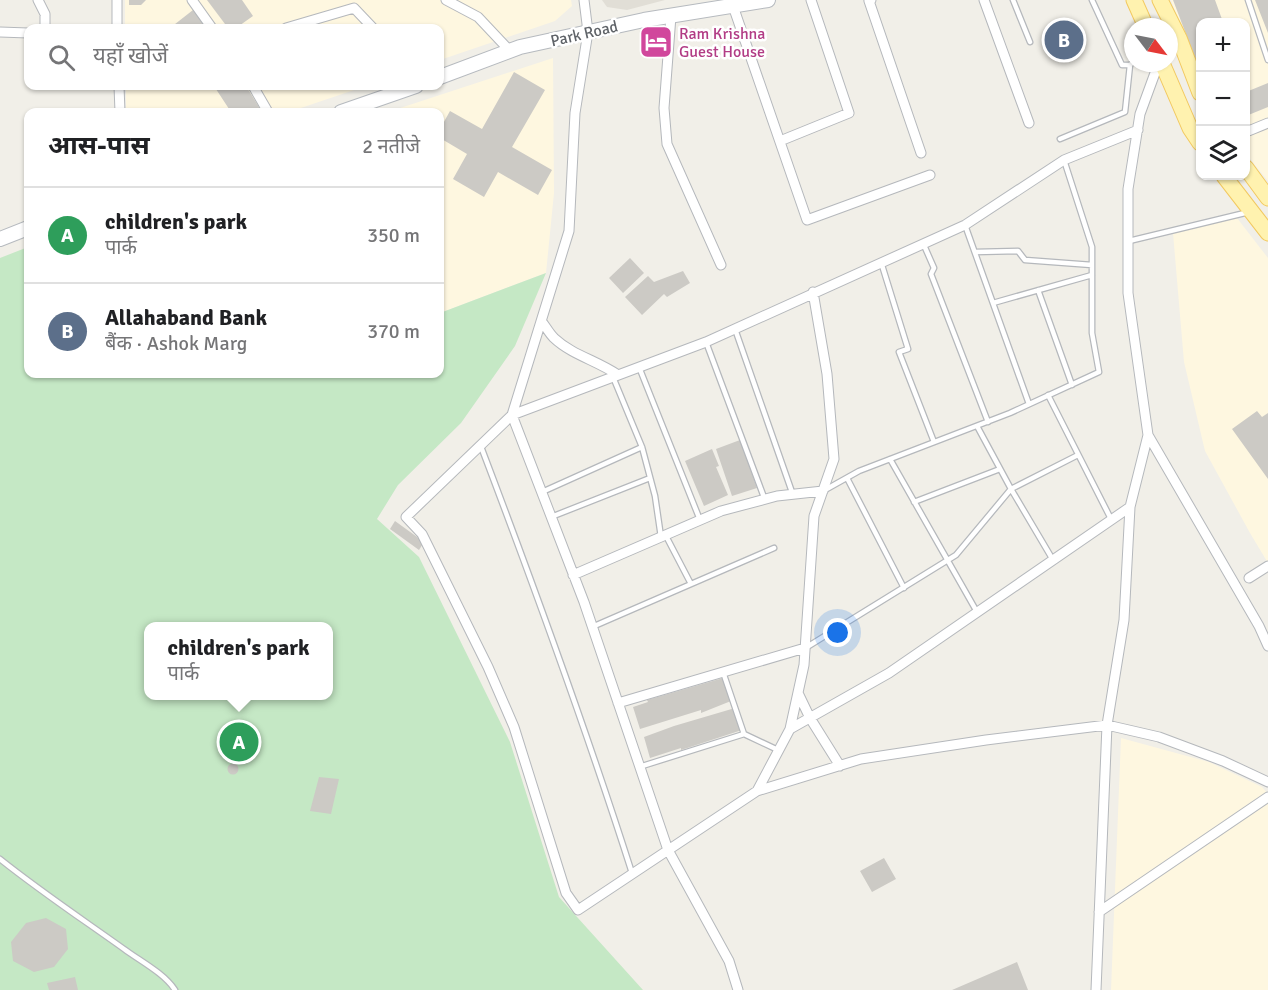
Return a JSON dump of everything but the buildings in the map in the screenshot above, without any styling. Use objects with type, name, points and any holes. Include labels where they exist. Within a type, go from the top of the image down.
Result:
[{"type":"main road","points":[[1134,0],[1142,18]]},
{"type":"main road","points":[[1160,0],[1179,38],[1196,83]]},
{"type":"main road","points":[[1166,72],[1196,137]]},
{"type":"main road","points":[[1250,175],[1268,198]]},
{"type":"main road","points":[[1227,180],[1268,233]]},
{"type":"street","points":[[38,0],[45,14],[45,24]]},
{"type":"street","points":[[117,0],[117,24]]},
{"type":"street","points":[[192,0],[209,24]]},
{"type":"street","points":[[446,0],[478,17],[510,51]]},
{"type":"street","points":[[584,0],[588,32],[575,113],[569,231],[512,415],[592,627],[668,850],[729,961],[738,990]]},
{"type":"street","name":"Park Road","points":[[444,76],[510,51],[588,32],[768,0]]},
{"type":"street","points":[[780,141],[849,113],[811,0]]},
{"type":"street","points":[[871,0],[869,1],[921,153]]},
{"type":"street","points":[[984,0],[1029,123]]},
{"type":"street","points":[[733,6],[807,219],[930,175]]},
{"type":"street","points":[[300,24],[354,8],[369,24]]},
{"type":"street","points":[[671,16],[664,108],[667,144],[721,265]]},
{"type":"street","points":[[0,33],[24,33]]},
{"type":"street","points":[[1156,72],[1140,114],[1128,189],[1128,293],[1148,435],[1268,646]]},
{"type":"street","points":[[119,90],[120,108]]},
{"type":"street","points":[[255,90],[266,108]]},
{"type":"street","points":[[353,108],[404,90]]},
{"type":"street","points":[[1250,130],[1268,123]]},
{"type":"street","points":[[1138,130],[1064,160],[966,225],[706,342],[512,415],[406,517],[422,534],[488,667],[514,727],[566,893],[578,910],[757,791],[861,759],[974,741],[1107,725],[1159,737],[1223,761],[1268,782]]},
{"type":"street","points":[[0,238],[24,229]]},
{"type":"street","points":[[757,791],[790,729],[805,648],[814,516],[834,459],[827,374],[813,292]]},
{"type":"street","points":[[542,322],[555,339],[604,365],[616,376]]},
{"type":"street","points":[[1096,990],[1107,725],[1124,620],[1130,507],[1148,435]]},
{"type":"street","points":[[573,575],[721,511],[765,500],[823,491]]},
{"type":"street","points":[[790,729],[889,673],[1130,507]]},
{"type":"street","points":[[1249,578],[1268,566]]},
{"type":"street","points":[[618,703],[805,648]]},
{"type":"street","points":[[798,693],[810,718],[840,766]]},
{"type":"street","points":[[1099,912],[1268,797]]},
{"type":"lane","points":[[1014,0],[1030,42]]},
{"type":"lane","points":[[1092,0],[1122,65],[1124,65]]},
{"type":"lane","points":[[1248,0],[1268,60]]},
{"type":"lane","points":[[1060,138],[1125,112],[1130,72]]},
{"type":"lane","points":[[823,491],[890,459],[988,422],[1099,372],[1092,333],[1092,247],[1064,160]]},
{"type":"lane","points":[[1128,241],[1252,212]]},
{"type":"lane","points":[[966,225],[1029,404]]},
{"type":"lane","points":[[923,243],[934,268],[931,274],[988,422]]},
{"type":"lane","points":[[975,252],[1018,251],[1025,260],[1092,265]]},
{"type":"lane","points":[[881,262],[908,349],[899,352],[934,442]]},
{"type":"lane","points":[[993,303],[1092,275]]},
{"type":"lane","points":[[1038,290],[1072,384]]},
{"type":"lane","points":[[735,329],[794,495]]},
{"type":"lane","points":[[706,342],[765,500]]},
{"type":"lane","points":[[639,367],[700,520]]},
{"type":"lane","points":[[616,376],[642,447],[663,536],[691,584]]},
{"type":"lane","points":[[1048,395],[1111,519]]},
{"type":"lane","points":[[977,426],[1053,560]]},
{"type":"lane","points":[[480,444],[539,598],[596,760],[632,873]]},
{"type":"lane","points":[[542,492],[642,447]]},
{"type":"lane","points":[[805,648],[956,555],[1011,489],[1078,455]]},
{"type":"lane","points":[[890,459],[977,612]]},
{"type":"lane","points":[[914,502],[1000,468]]},
{"type":"lane","points":[[551,517],[650,478]]},
{"type":"lane","points":[[847,478],[904,588]]},
{"type":"lane","points":[[592,627],[774,548]]},
{"type":"lane","points":[[723,672],[744,734]]},
{"type":"lane","points":[[639,767],[744,734],[778,750]]},
{"type":"lane","points":[[0,859],[39,891],[72,911],[154,971],[175,990]]},
{"type":"shaded area","points":[[125,0],[571,0],[572,6],[555,21],[444,59],[444,24],[125,24]]},
{"type":"shaded area","points":[[602,0],[665,0],[627,10],[607,7]]},
{"type":"shaded area","points":[[1171,0],[1268,0],[1268,181],[1250,159],[1250,18],[1196,18],[1196,68]]},
{"type":"shaded area","points":[[553,58],[554,193],[546,273],[444,311],[444,108],[400,108]]},
{"type":"shaded area","points":[[126,90],[354,90],[301,108],[126,108]]},
{"type":"shaded area","points":[[1237,218],[1268,258],[1268,563],[1205,451],[1184,362],[1173,233]]},
{"type":"shaded area","points":[[1121,738],[1209,762],[1262,787],[1268,794],[1268,990],[1111,990]]},
{"type":"green space","points":[[24,249],[24,378],[444,378],[444,311],[546,273],[515,346],[461,423],[398,485],[377,519],[419,557],[510,742],[559,897],[643,990],[0,990],[0,258]]},
{"type":"place","name":"Allahaband Bank","points":[[1064,40]]},
{"type":"place","name":"Ram Krishna Guest House","points":[[656,42]]},
{"type":"place","name":"children's park","points":[[239,742]]}]
